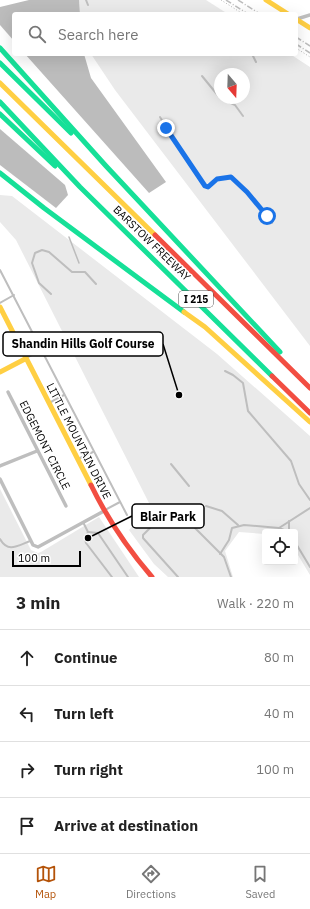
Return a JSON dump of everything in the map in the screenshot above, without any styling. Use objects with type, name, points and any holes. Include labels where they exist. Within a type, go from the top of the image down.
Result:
[{"type":"main road","points":[[266,0],[285,12]]},
{"type":"main road","points":[[298,20],[310,28]]},
{"type":"main road","points":[[0,48],[219,289],[284,356],[289,367]]},
{"type":"main road","points":[[0,63],[106,166]]},
{"type":"main road","name":"BARSTOW FREEWAY","points":[[0,83],[310,388]]},
{"type":"main road","name":"BARSTOW FREEWAY","points":[[0,102],[80,187],[310,412]]},
{"type":"main road","points":[[0,114],[50,162],[80,187]]},
{"type":"main road","points":[[0,173],[44,208],[205,327],[310,422]]},
{"type":"main road","name":"LITTLE MOUNTAIN DRIVE","points":[[0,307],[25,359],[104,511],[128,549],[152,577]]},
{"type":"main road","points":[[0,372],[25,359]]},
{"type":"street","points":[[298,18],[310,15]]},
{"type":"street","name":"EDGEMONT CIRCLE","points":[[8,392],[66,506]]},
{"type":"street","points":[[0,466],[37,451]]},
{"type":"street","points":[[0,479],[32,543],[38,547],[104,511]]},
{"type":"lane","points":[[86,0],[88,4]]},
{"type":"lane","points":[[253,56],[256,62]]},
{"type":"lane","points":[[202,76],[214,91]]},
{"type":"lane","points":[[233,104],[243,116]]},
{"type":"lane","points":[[160,117],[205,186],[208,187],[217,179],[231,177],[247,192],[272,223]]},
{"type":"lane","points":[[51,294],[39,283],[32,263],[35,253],[42,250],[49,252],[72,272],[84,272],[96,284]]},
{"type":"lane","points":[[0,270],[126,515]]},
{"type":"lane","points":[[0,303],[14,295]]},
{"type":"lane","points":[[25,359],[41,350]]},
{"type":"lane","points":[[225,371],[234,374],[243,383],[248,411],[291,461],[299,484],[310,500]]},
{"type":"lane","points":[[48,403],[64,395]]},
{"type":"lane","points":[[77,460],[94,452]]},
{"type":"lane","points":[[171,464],[189,486]]},
{"type":"lane","points":[[104,511],[120,502]]},
{"type":"lane","points":[[206,506],[222,511],[238,525]]},
{"type":"lane","points":[[220,554],[229,540],[232,528],[238,525],[279,528],[310,508]]},
{"type":"lane","points":[[178,577],[143,538],[143,535],[164,513],[175,521],[184,517],[224,557],[231,577]]},
{"type":"lane","points":[[289,521],[289,529]]},
{"type":"lane","points":[[83,522],[88,532],[86,535],[86,543],[112,577]]},
{"type":"lane","points":[[88,532],[98,534],[128,577]]},
{"type":"lane","points":[[0,539],[4,546],[10,548],[32,543]]},
{"type":"lane","points":[[298,547],[310,567]]},
{"type":"path","points":[[221,0],[240,12]]},
{"type":"path","points":[[298,49],[310,57]]},
{"type":"shaded area","points":[[29,0],[79,0],[80,12],[12,12],[12,39],[0,25],[0,7]]},
{"type":"shaded area","points":[[79,0],[206,0],[225,12],[80,12]]},
{"type":"shaded area","points":[[27,56],[85,56],[91,78],[166,182],[149,193]]},
{"type":"shaded area","points":[[92,56],[293,56],[310,67],[310,346],[115,90]]},
{"type":"shaded area","points":[[0,129],[65,185],[68,195],[56,208],[0,165]]},
{"type":"shaded area","points":[[0,195],[12,196],[217,354],[310,436],[310,575],[298,555],[298,529],[262,529],[262,534],[239,532],[225,551],[233,577],[168,577],[154,564],[129,530],[150,505],[16,240],[0,222]]},
{"type":"shaded area","points":[[0,489],[31,550],[38,553],[41,552],[99,517],[139,577],[0,577]]},
{"type":"waterway","points":[[69,237],[79,263]]},
{"type":"railway","points":[[226,0],[245,12]]},
{"type":"railway","points":[[238,0],[257,12]]},
{"type":"railway","points":[[298,38],[310,46]]},
{"type":"railway","points":[[298,45],[310,53]]},
{"type":"traffic: fast","points":[[0,48],[106,166],[280,352]]},
{"type":"traffic: fast","points":[[0,63],[71,133]]},
{"type":"traffic: fast","points":[[0,102],[80,187],[272,376]]},
{"type":"traffic: fast","points":[[0,114],[55,166]]},
{"type":"traffic: fast","points":[[0,173],[44,208],[184,312]]},
{"type":"traffic: slow","points":[[266,0],[285,12]]},
{"type":"traffic: slow","points":[[298,20],[310,28]]},
{"type":"traffic: slow","points":[[0,83],[155,235]]},
{"type":"traffic: slow","points":[[0,307],[91,485]]},
{"type":"traffic: slow","points":[[184,312],[205,327],[310,422]]},
{"type":"traffic: slow","points":[[0,372],[25,359]]},
{"type":"traffic: jam","points":[[155,235],[310,388]]},
{"type":"traffic: jam","points":[[272,376],[310,413]]},
{"type":"traffic: jam","points":[[91,485],[118,533],[152,577]]},
{"type":"place","name":"Shandin Hills Golf Course","points":[[179,395]]},
{"type":"place","name":"Blair Park","points":[[88,538]]},
{"type":"route","points":[[166,128],[206,187],[208,187],[215,179],[229,176],[247,192],[267,216]]}]
